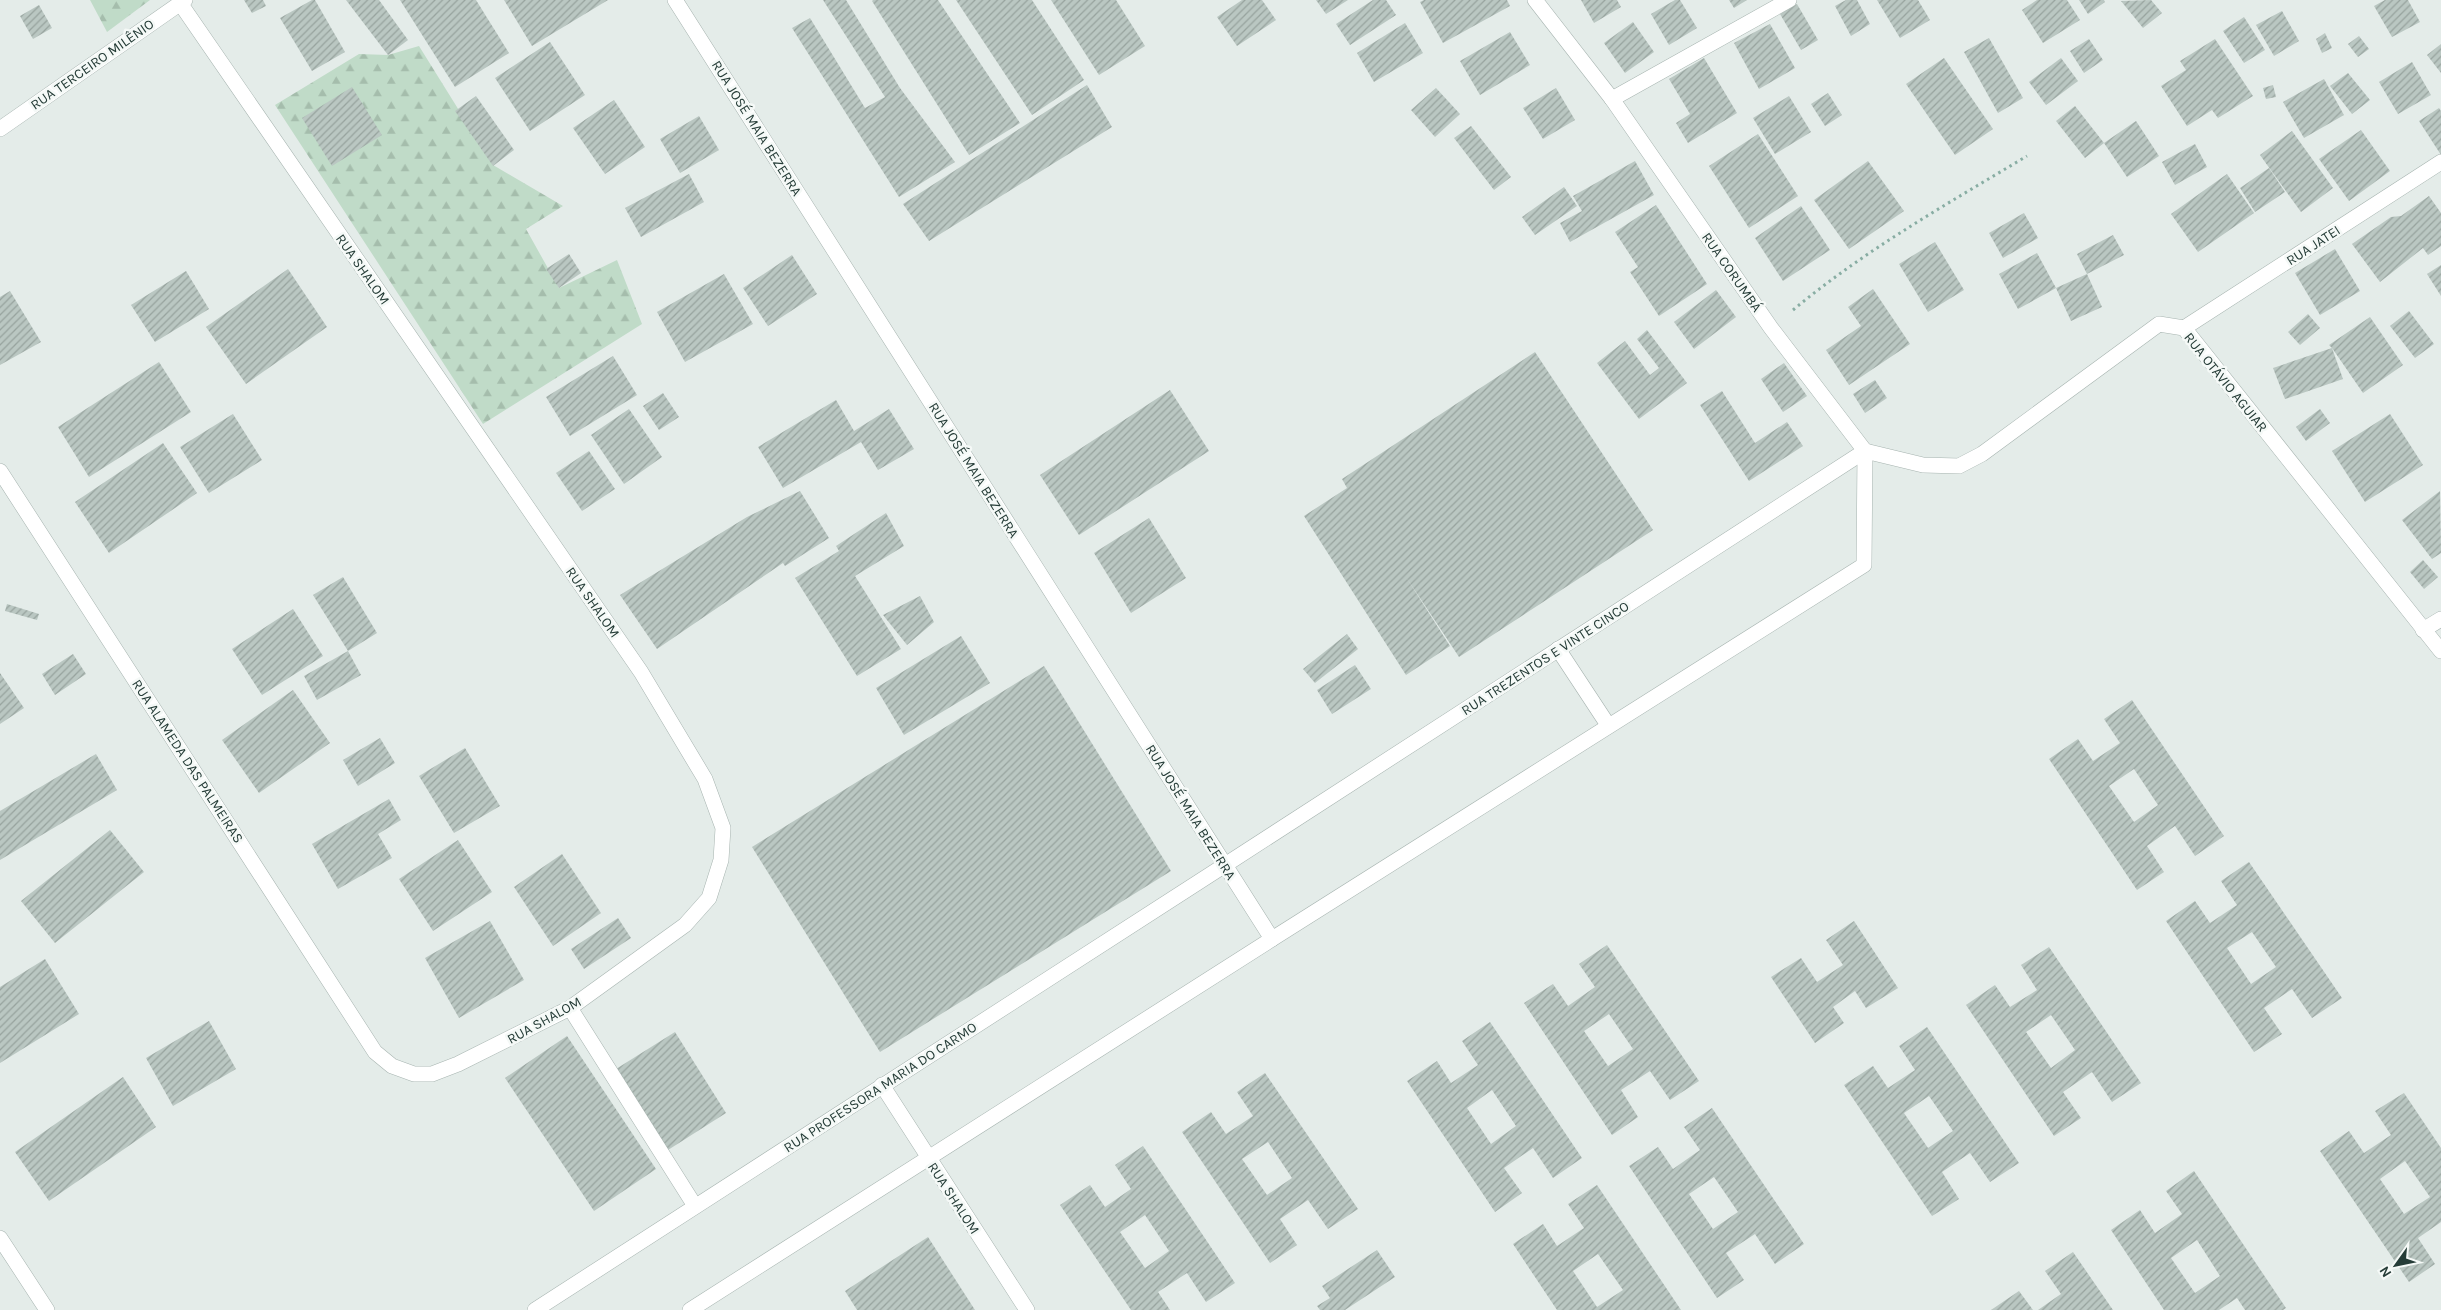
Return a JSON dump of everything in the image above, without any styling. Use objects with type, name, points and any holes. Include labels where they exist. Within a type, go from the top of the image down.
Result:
[{"type":"street","name":"RUA JOSÉ MAIA BEZERRA","points":[[675,0],[1272,939]]},
{"type":"street","name":"RUA CORUMBÁ","points":[[1534,0],[1612,99],[1771,328],[1865,451]]},
{"type":"street","points":[[1612,99],[1789,0]]},
{"type":"street","name":"RUA TERCEIRO MILÊNIO","points":[[0,129],[183,2]]},
{"type":"street","name":"RUA SHALOM","points":[[183,2],[641,672],[705,779],[722,828],[721,860],[709,898],[686,924],[570,1008],[458,1064],[432,1074],[414,1074],[392,1066],[375,1052]]},
{"type":"street","name":"RUA JATEI","points":[[2184,328],[2441,162]]},
{"type":"street","name":"RUA OTÁVIO AGUIAR","points":[[1865,451],[1923,465],[1959,466],[1982,454],[2159,324],[2184,328],[2441,651]]},
{"type":"street","name":"RUA TREZENTOS E VINTE CINCO","points":[[1225,865],[1865,451]]},
{"type":"street","points":[[690,1310],[1608,725],[1864,565],[1865,451]]},
{"type":"street","name":"RUA ALAMEDA DAS PALMEIRAS","points":[[0,471],[375,1052]]},
{"type":"street","points":[[2423,630],[2441,619]]},
{"type":"street","points":[[1558,649],[1608,725]]},
{"type":"street","name":"RUA PROFESSORA MARIA DO CARMO","points":[[535,1310],[1225,865]]},
{"type":"street","points":[[570,1008],[695,1206]]},
{"type":"street","name":"RUA SHALOM","points":[[882,1085],[927,1158],[1027,1310]]},
{"type":"street","points":[[0,1238],[47,1310]]},
{"type":"path","points":[[1771,328],[1860,259],[1910,226],[2028,156]]},
{"type":"green space","points":[[90,0],[150,0],[107,32]]},
{"type":"green space","points":[[419,46],[493,165],[563,206],[526,229],[559,288],[617,260],[642,324],[483,424],[275,105],[359,54],[388,55]]},
{"type":"building","points":[[244,0],[263,0],[266,6],[252,13]]},
{"type":"building","points":[[315,0],[345,52],[312,71],[280,18]]},
{"type":"building","points":[[346,0],[379,0],[408,40],[388,55]]},
{"type":"building","points":[[400,0],[476,0],[509,53],[455,87]]},
{"type":"building","points":[[504,0],[608,0],[532,46]]},
{"type":"building","points":[[823,0],[846,0],[900,88],[955,162],[899,197],[792,28],[810,18],[865,108],[885,97]]},
{"type":"building","points":[[873,0],[938,0],[1020,123],[969,155]]},
{"type":"building","points":[[956,0],[1032,0],[1084,80],[1032,115]]},
{"type":"building","points":[[1051,0],[1116,0],[1145,46],[1099,75]]},
{"type":"building","points":[[1242,0],[1262,0],[1276,20],[1237,46],[1217,17]]},
{"type":"building","points":[[1316,0],[1348,0],[1326,14]]},
{"type":"building","points":[[1373,0],[1386,0],[1396,15],[1350,45],[1336,24]]},
{"type":"building","points":[[1424,0],[1507,0],[1510,6],[1443,43],[1420,2]]},
{"type":"building","points":[[1581,0],[1617,0],[1621,7],[1594,23]]},
{"type":"building","points":[[1675,0],[1680,0],[1697,28],[1669,45],[1651,14]]},
{"type":"building","points":[[1729,0],[1747,0],[1734,8]]},
{"type":"building","points":[[1846,0],[1857,0],[1870,24],[1851,36],[1835,6]]},
{"type":"building","points":[[1877,0],[1918,0],[1930,20],[1900,38]]},
{"type":"building","points":[[2037,0],[2067,0],[2080,20],[2043,43],[2022,10]]},
{"type":"building","points":[[2079,0],[2104,0],[2105,2],[2088,14]]},
{"type":"building","points":[[2151,0],[2162,13],[2143,28],[2121,1]]},
{"type":"building","points":[[2385,0],[2408,0],[2420,22],[2392,37],[2374,6]]},
{"type":"building","points":[[1797,4],[1818,40],[1801,50],[1780,14]]},
{"type":"building","points":[[39,5],[52,28],[33,39],[20,16]]},
{"type":"building","points":[[2282,11],[2299,41],[2274,56],[2256,25]]},
{"type":"building","points":[[2244,17],[2265,50],[2244,63],[2223,31]]},
{"type":"building","points":[[1633,22],[1654,52],[1625,73],[1604,43]]},
{"type":"building","points":[[1405,23],[1423,53],[1374,82],[1357,53]]},
{"type":"building","points":[[1770,24],[1795,68],[1759,89],[1734,43]]},
{"type":"building","points":[[1510,32],[1530,65],[1480,95],[1460,61]]},
{"type":"building","points":[[2325,33],[2332,48],[2322,53],[2316,39]]},
{"type":"building","points":[[2359,36],[2369,49],[2358,57],[2348,44]]},
{"type":"building","points":[[1989,38],[2023,98],[1998,113],[1964,52]]},
{"type":"building","points":[[2089,39],[2103,60],[2084,73],[2070,51]]},
{"type":"building","points":[[2215,39],[2253,96],[2218,118],[2212,110],[2187,126],[2161,86],[2186,70],[2180,61]]},
{"type":"building","points":[[550,42],[585,95],[530,131],[495,78]]},
{"type":"building","points":[[2441,44],[2441,73],[2427,55]]},
{"type":"building","points":[[1704,58],[1737,113],[1688,143],[1676,123],[1690,114],[1669,79]]},
{"type":"building","points":[[1944,58],[1993,129],[1955,155],[1906,84]]},
{"type":"building","points":[[2061,58],[2078,81],[2046,105],[2029,82]]},
{"type":"building","points":[[2412,62],[2431,95],[2398,114],[2379,82]]},
{"type":"building","points":[[2348,73],[2370,100],[2352,114],[2330,86]]},
{"type":"building","points":[[2324,79],[2344,115],[2304,138],[2283,102]]},
{"type":"building","points":[[1087,85],[1112,127],[929,241],[903,204]]},
{"type":"building","points":[[2273,85],[2276,97],[2266,99],[2263,88]]},
{"type":"building","points":[[352,87],[382,135],[332,166],[302,118]]},
{"type":"building","points":[[1436,88],[1460,114],[1435,137],[1411,110]]},
{"type":"building","points":[[1556,88],[1575,120],[1543,139],[1523,108]]},
{"type":"building","points":[[1828,93],[1842,115],[1825,126],[1811,104]]},
{"type":"building","points":[[476,96],[514,150],[493,166],[455,111]]},
{"type":"building","points":[[1789,96],[1811,132],[1775,154],[1753,118]]},
{"type":"building","points":[[614,100],[645,147],[605,174],[573,128]]},
{"type":"building","points":[[2075,106],[2104,143],[2085,158],[2056,121]]},
{"type":"building","points":[[2439,108],[2441,111],[2441,155],[2419,121]]},
{"type":"building","points":[[699,116],[719,150],[680,173],[660,139]]},
{"type":"building","points":[[2136,121],[2159,156],[2127,177],[2104,143]]},
{"type":"building","points":[[1471,126],[1511,177],[1494,190],[1454,138]]},
{"type":"building","points":[[2361,130],[2390,171],[2349,201],[2319,159]]},
{"type":"building","points":[[2292,131],[2333,188],[2301,212],[2260,155]]},
{"type":"building","points":[[1758,134],[1798,196],[1749,228],[1709,166]]},
{"type":"building","points":[[2195,144],[2207,167],[2175,185],[2162,162]]},
{"type":"building","points":[[1635,161],[1654,195],[1570,242],[1560,223],[1582,211],[1573,196]]},
{"type":"building","points":[[1868,161],[1904,211],[1849,249],[1814,200]]},
{"type":"building","points":[[2269,168],[2285,192],[2255,212],[2240,188]]},
{"type":"building","points":[[689,174],[704,202],[641,237],[625,208]]},
{"type":"building","points":[[2227,174],[2254,213],[2198,252],[2171,214]]},
{"type":"building","points":[[1564,187],[1577,206],[1535,235],[1522,217]]},
{"type":"building","points":[[2429,196],[2441,213],[2441,246],[2428,255],[2423,248],[2380,282],[2352,244],[2391,217],[2401,216]]},
{"type":"building","points":[[1656,205],[1707,284],[1659,316],[1630,272],[1638,267],[1615,232]]},
{"type":"building","points":[[1801,206],[1830,250],[1783,281],[1755,238]]},
{"type":"building","points":[[2024,213],[2038,238],[2003,258],[1989,233]]},
{"type":"building","points":[[2113,235],[2124,255],[2087,274],[2077,254]]},
{"type":"building","points":[[1935,242],[1964,290],[1928,312],[1899,264]]},
{"type":"building","points":[[2335,249],[2360,291],[2320,315],[2295,273]]},
{"type":"building","points":[[2037,253],[2056,288],[2018,309],[1999,274]]},
{"type":"building","points":[[569,254],[581,273],[559,288],[546,269]]},
{"type":"building","points":[[792,255],[817,294],[768,326],[743,288]]},
{"type":"building","points":[[2441,265],[2441,296],[2427,274]]},
{"type":"building","points":[[288,269],[327,327],[246,384],[206,327]]},
{"type":"building","points":[[186,271],[209,309],[155,342],[131,305]]},
{"type":"building","points":[[724,274],[753,324],[685,362],[657,312]]},
{"type":"building","points":[[2087,274],[2102,307],[2071,321],[2056,288]]},
{"type":"building","points":[[1873,289],[1910,344],[1849,385],[1826,350],[1861,326],[1848,307]]},
{"type":"building","points":[[1716,290],[1736,317],[1694,349],[1674,322]]},
{"type":"building","points":[[10,291],[41,342],[0,365],[0,297]]},
{"type":"building","points":[[2409,311],[2434,344],[2415,358],[2390,326]]},
{"type":"building","points":[[2308,314],[2320,328],[2300,345],[2288,332]]},
{"type":"building","points":[[2370,317],[2403,365],[2363,393],[2329,345]]},
{"type":"building","points":[[1647,330],[1687,383],[1639,419],[1597,363],[1625,341],[1650,375],[1659,368],[1637,339]]},
{"type":"building","points":[[2332,348],[2343,379],[2285,399],[2273,368]]},
{"type":"building","points":[[1535,352],[1653,530],[1459,657],[1406,577],[1450,646],[1406,675],[1304,516],[1347,488],[1342,479]]},
{"type":"building","points":[[613,356],[637,395],[570,436],[546,397]]},
{"type":"building","points":[[159,362],[191,412],[89,477],[58,427]]},
{"type":"building","points":[[1784,363],[1807,396],[1783,412],[1761,379]]},
{"type":"building","points":[[1875,380],[1887,398],[1865,413],[1853,394]]},
{"type":"building","points":[[1170,390],[1209,451],[1079,535],[1040,475]]},
{"type":"building","points":[[1722,391],[1755,443],[1787,422],[1803,446],[1749,481],[1700,405]]},
{"type":"building","points":[[663,393],[679,417],[659,430],[643,406]]},
{"type":"building","points":[[836,400],[854,431],[889,409],[914,449],[878,470],[861,442],[783,488],[758,447]]},
{"type":"building","points":[[629,409],[662,457],[624,484],[591,435]]},
{"type":"building","points":[[2320,409],[2330,423],[2306,441],[2296,427]]},
{"type":"building","points":[[233,414],[262,460],[209,493],[180,447]]},
{"type":"building","points":[[2390,414],[2423,465],[2365,502],[2332,451]]},
{"type":"building","points":[[163,443],[197,493],[109,553],[75,502]]},
{"type":"building","points":[[589,451],[615,489],[582,511],[556,473]]},
{"type":"building","points":[[800,491],[829,538],[785,566],[783,563],[657,649],[620,595],[747,517]]},
{"type":"building","points":[[2440,491],[2441,553],[2432,559],[2402,520]]},
{"type":"building","points":[[886,513],[904,546],[855,576],[901,649],[857,676],[795,578],[839,551],[836,546]]},
{"type":"building","points":[[1149,518],[1186,578],[1131,613],[1094,553]]},
{"type":"building","points":[[2423,560],[2438,577],[2424,589],[2410,572]]},
{"type":"building","points":[[343,577],[377,633],[348,651],[313,595]]},
{"type":"building","points":[[920,596],[934,622],[907,645],[883,615]]},
{"type":"building","points":[[7,604],[39,614],[37,620],[5,611]]},
{"type":"building","points":[[293,609],[323,656],[262,695],[232,649]]},
{"type":"building","points":[[1347,634],[1358,649],[1315,683],[1303,669]]},
{"type":"building","points":[[961,636],[990,683],[904,735],[876,688]]},
{"type":"building","points":[[348,651],[361,675],[317,700],[304,676]]},
{"type":"building","points":[[73,654],[86,674],[55,695],[42,674]]},
{"type":"building","points":[[1355,665],[1371,689],[1332,714],[1317,690]]},
{"type":"building","points":[[1044,666],[1171,871],[880,1052],[752,847]]},
{"type":"building","points":[[0,673],[24,708],[0,724]]},
{"type":"building","points":[[293,690],[330,743],[259,793],[222,740]]},
{"type":"building","points":[[2132,700],[2224,836],[2195,856],[2175,826],[2147,846],[2164,872],[2137,890],[2049,759],[2078,739],[2093,761],[2120,743],[2104,719]],"holes":[[[2134,769],[2158,805],[2134,822],[2109,786]]]},
{"type":"building","points":[[380,738],[395,763],[358,786],[343,760]]},
{"type":"building","points":[[465,748],[500,806],[454,833],[419,776]]},
{"type":"building","points":[[96,754],[117,790],[0,860],[0,811]]},
{"type":"building","points":[[389,799],[401,820],[378,834],[392,858],[338,889],[312,844]]},
{"type":"building","points":[[110,830],[144,872],[55,943],[21,901]]},
{"type":"building","points":[[458,840],[492,892],[433,931],[399,879]]},
{"type":"building","points":[[562,854],[601,913],[553,946],[514,887]]},
{"type":"building","points":[[2249,862],[2342,998],[2312,1018],[2292,989],[2264,1008],[2282,1034],[2254,1052],[2166,921],[2195,901],[2210,923],[2237,905],[2221,881]],"holes":[[[2252,932],[2276,967],[2251,984],[2227,948]]]},
{"type":"building","points":[[618,918],[631,938],[584,969],[571,949]]},
{"type":"building","points":[[490,921],[524,980],[459,1018],[425,958]]},
{"type":"building","points":[[1854,921],[1898,988],[1866,1008],[1855,991],[1833,1007],[1844,1023],[1815,1043],[1771,977],[1801,958],[1817,982],[1843,965],[1826,940]]},
{"type":"building","points":[[1607,945],[1699,1081],[1670,1100],[1650,1071],[1621,1090],[1638,1117],[1612,1135],[1524,1003],[1553,984],[1568,1006],[1595,987],[1579,964]],"holes":[[[1609,1014],[1633,1049],[1608,1066],[1584,1031]]]},
{"type":"building","points":[[2049,947],[2141,1083],[2112,1102],[2092,1072],[2063,1092],[2081,1118],[2054,1136],[1966,1005],[1995,985],[2010,1007],[2037,990],[2021,965]],"holes":[[[2051,1015],[2075,1050],[2051,1068],[2026,1032]]]},
{"type":"building","points":[[45,959],[79,1014],[0,1063],[0,987]]},
{"type":"building","points":[[209,1021],[236,1069],[173,1106],[146,1058]]},
{"type":"building","points":[[1490,1022],[1582,1158],[1553,1178],[1533,1148],[1504,1168],[1522,1193],[1495,1212],[1407,1081],[1437,1061],[1451,1083],[1478,1065],[1462,1041]],"holes":[[[1492,1090],[1516,1126],[1491,1144],[1467,1108]]]},
{"type":"building","points":[[1927,1027],[2019,1163],[1990,1182],[1970,1153],[1942,1172],[1959,1199],[1932,1216],[1844,1085],[1873,1066],[1888,1088],[1915,1070],[1899,1046]],"holes":[[[1929,1096],[1953,1131],[1928,1148],[1904,1113]]]},
{"type":"building","points":[[675,1032],[726,1113],[668,1150],[616,1069]]},
{"type":"building","points":[[567,1036],[656,1169],[594,1211],[505,1078]]},
{"type":"building","points":[[1265,1073],[1358,1209],[1328,1229],[1308,1200],[1280,1219],[1297,1245],[1270,1263],[1182,1132],[1211,1112],[1226,1134],[1253,1116],[1237,1092]],"holes":[[[1268,1142],[1292,1178],[1267,1195],[1242,1159]]]},
{"type":"building","points":[[123,1077],[156,1127],[49,1201],[15,1152]]},
{"type":"building","points":[[2404,1093],[2441,1148],[2441,1222],[2418,1238],[2435,1264],[2409,1282],[2320,1151],[2349,1131],[2364,1153],[2391,1135],[2375,1111]],"holes":[[[2405,1161],[2430,1197],[2404,1214],[2380,1179]]]},
{"type":"building","points":[[1712,1108],[1804,1244],[1775,1264],[1755,1234],[1726,1253],[1744,1280],[1717,1298],[1629,1166],[1658,1147],[1673,1169],[1700,1150],[1684,1127]],"holes":[[[1714,1177],[1738,1212],[1713,1229],[1689,1194]]]},
{"type":"building","points":[[1143,1146],[1235,1283],[1206,1302],[1187,1273],[1158,1292],[1170,1310],[1131,1310],[1060,1205],[1090,1185],[1105,1207],[1131,1189],[1115,1165]],"holes":[[[1145,1215],[1169,1251],[1145,1268],[1120,1232]]]},
{"type":"building","points":[[2194,1171],[2286,1308],[2283,1310],[2245,1310],[2237,1298],[2219,1310],[2164,1310],[2111,1230],[2140,1210],[2155,1233],[2182,1214],[2166,1191]],"holes":[[[2197,1240],[2220,1276],[2195,1293],[2171,1258]]]},
{"type":"building","points":[[1597,1185],[1681,1310],[1557,1310],[1513,1244],[1543,1224],[1557,1246],[1584,1228],[1568,1204]],"holes":[[[1598,1254],[1623,1290],[1597,1307],[1573,1271]]]},
{"type":"building","points":[[928,1237],[975,1310],[857,1310],[845,1291]]},
{"type":"building","points":[[1377,1250],[1395,1277],[1345,1310],[1320,1310],[1317,1306],[1330,1298],[1322,1286]]},
{"type":"building","points":[[2073,1252],[2113,1310],[2038,1310],[2061,1294],[2045,1271]]},
{"type":"building","points":[[2019,1291],[2033,1310],[1991,1310]]}]
